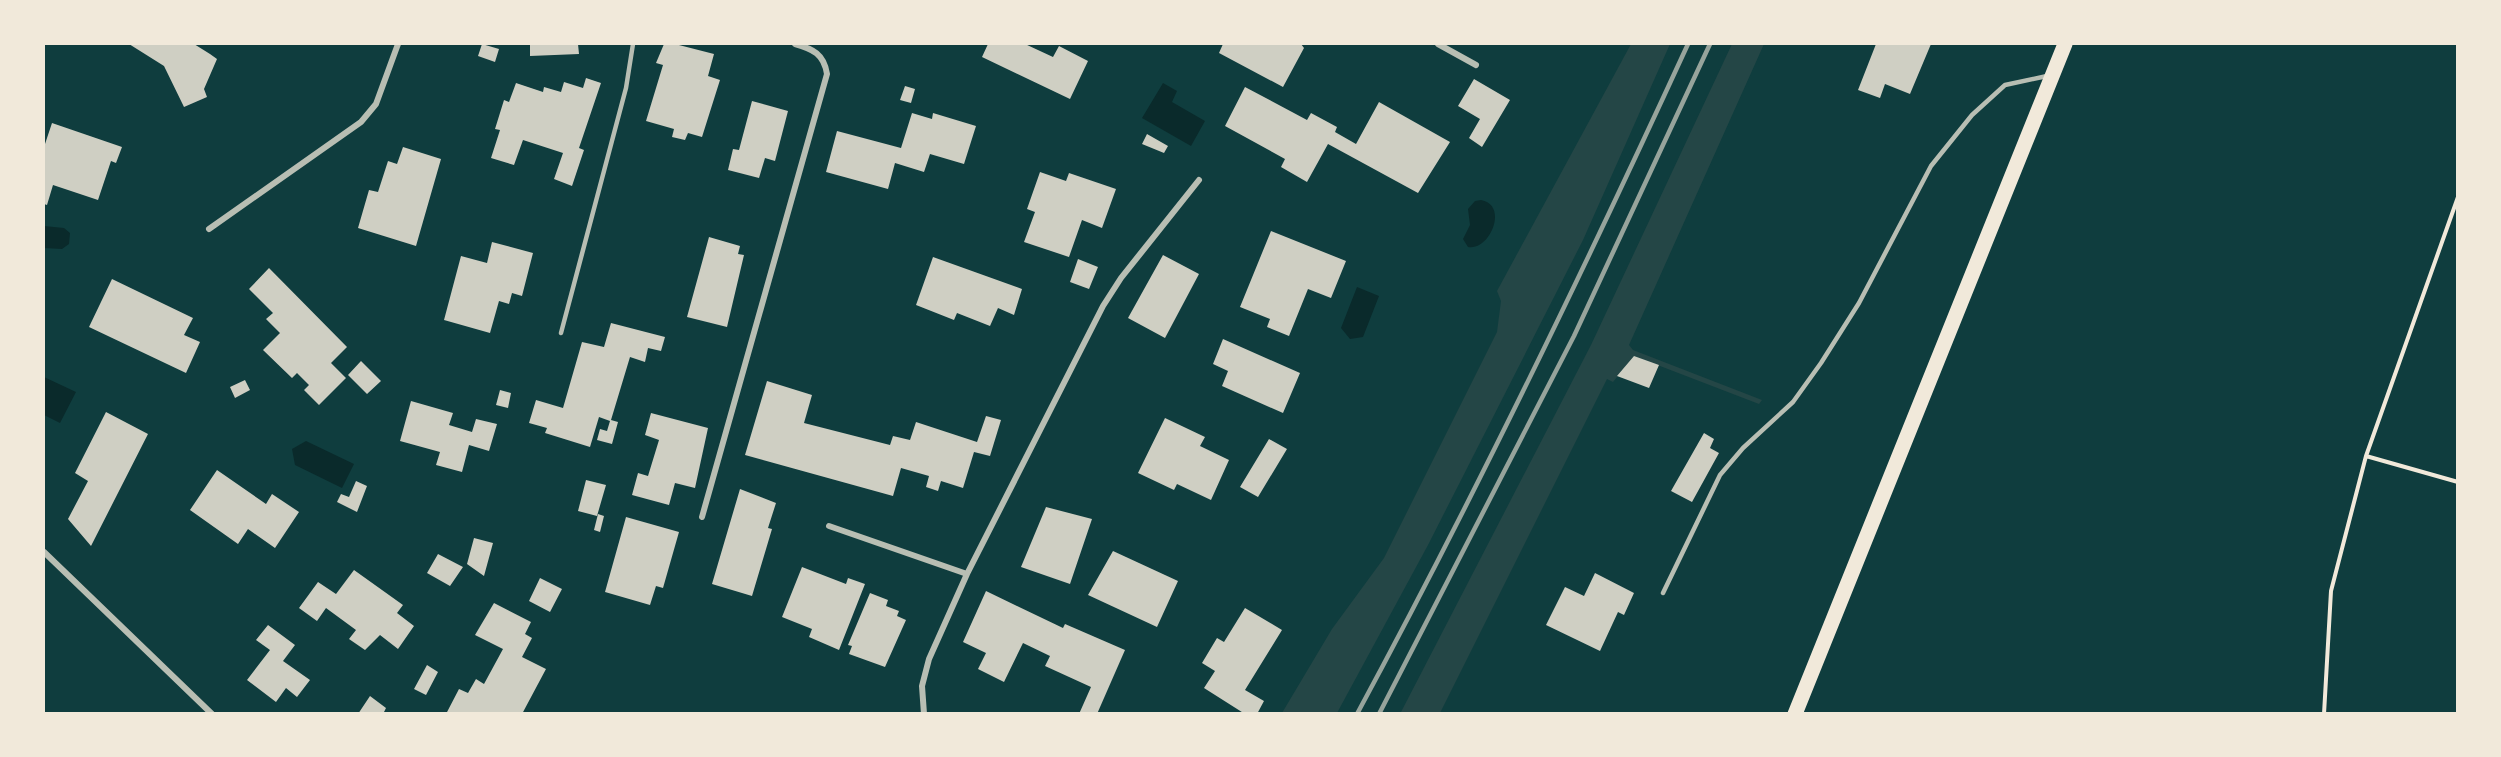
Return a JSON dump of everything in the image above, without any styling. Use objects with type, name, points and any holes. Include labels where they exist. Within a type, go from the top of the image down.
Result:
[{"type":"main road","points":[[1795,714],[2065,44]]},
{"type":"street","points":[[209,229],[361,122],[376,104],[398,44]]},
{"type":"street","points":[[702,517],[827,74],[821,56],[813,49],[795,44]]},
{"type":"street","points":[[1438,44],[1476,65]]},
{"type":"street","points":[[924,714],[922,686],[929,659],[967,574],[1103,306],[1120,278],[1199,180]]},
{"type":"street","points":[[829,526],[967,574]]},
{"type":"street","points":[[44,552],[212,714]]},
{"type":"lane","points":[[561,333],[626,88],[633,44]]},
{"type":"lane","points":[[1663,593],[1720,475],[1793,402],[1821,363],[1859,303],[1932,166],[1972,115],[2005,85],[2053,75]]},
{"type":"path","points":[[2324,714],[2331,591],[2366,456],[2457,197]]},
{"type":"path","points":[[2366,456],[2457,482]]},
{"type":"shaded area","points":[[1631,44],[1670,44],[1583,240],[1428,545],[1337,713],[1282,713],[1332,629],[1384,558],[1497,332],[1501,301],[1497,291]]},
{"type":"shaded area","points":[[1732,44],[1764,44],[1629,345],[1633,350],[1762,400],[1759,404],[1634,356],[1613,382],[1607,379],[1440,713],[1400,714],[1591,345]]},
{"type":"shaded area","points":[[1163,83],[1177,91],[1172,102],[1205,121],[1191,146],[1142,118]]},
{"type":"shaded area","points":[[1481,200],[1494,210],[1493,227],[1483,242],[1468,247],[1463,239],[1470,225],[1468,209],[1475,201]]},
{"type":"shaded area","points":[[44,226],[64,228],[70,233],[69,244],[62,249],[44,248]]},
{"type":"shaded area","points":[[1357,287],[1379,296],[1363,337],[1350,339],[1341,328]]},
{"type":"shaded area","points":[[44,377],[76,392],[60,423],[44,415]]},
{"type":"shaded area","points":[[306,441],[354,464],[342,488],[295,465],[292,449]]},
{"type":"building","points":[[129,44],[194,44],[210,54],[217,59],[204,89],[207,97],[184,107],[164,66]]},
{"type":"building","points":[[482,44],[499,49],[495,62],[478,56]]},
{"type":"building","points":[[530,44],[578,44],[579,54],[530,56]]},
{"type":"building","points":[[664,44],[675,44],[714,54],[708,76],[720,80],[702,137],[688,133],[685,140],[672,137],[674,129],[646,121],[663,65],[656,63]]},
{"type":"building","points":[[988,44],[1025,44],[1053,57],[1059,46],[1088,61],[1070,99],[982,57]]},
{"type":"building","points":[[1223,44],[1301,44],[1304,48],[1283,87],[1219,53]]},
{"type":"building","points":[[1876,44],[1931,44],[1910,94],[1885,84],[1880,98],[1858,90]]},
{"type":"building","points":[[586,78],[601,83],[579,148],[584,150],[572,186],[554,179],[563,153],[523,140],[514,165],[491,158],[500,130],[495,129],[504,100],[509,102],[516,83],[543,92],[544,87],[561,92],[564,82],[583,88]]},
{"type":"building","points":[[1474,79],[1510,100],[1482,147],[1469,138],[1480,119],[1458,106]]},
{"type":"building","points":[[905,86],[915,89],[911,103],[900,100]]},
{"type":"building","points":[[1245,87],[1307,120],[1311,113],[1337,127],[1335,132],[1356,144],[1379,102],[1450,142],[1418,193],[1328,144],[1307,182],[1281,167],[1285,159],[1225,126]]},
{"type":"building","points":[[752,101],[788,111],[775,161],[765,158],[759,178],[728,170],[733,149],[739,150]]},
{"type":"building","points":[[912,113],[932,119],[933,113],[976,126],[964,164],[930,154],[924,172],[895,163],[888,189],[826,172],[837,131],[901,148]]},
{"type":"building","points":[[52,123],[122,147],[116,163],[111,161],[98,200],[53,185],[47,205],[44,204],[44,147]]},
{"type":"building","points":[[1147,134],[1168,146],[1164,153],[1142,144]]},
{"type":"building","points":[[403,147],[441,159],[416,246],[358,228],[369,190],[378,192],[388,161],[397,164]]},
{"type":"building","points":[[1040,172],[1066,181],[1069,173],[1116,189],[1102,228],[1082,220],[1069,257],[1024,242],[1035,212],[1027,209]]},
{"type":"building","points":[[1271,231],[1346,261],[1331,298],[1308,289],[1289,336],[1267,327],[1270,319],[1240,307]]},
{"type":"building","points":[[709,237],[740,246],[738,254],[744,255],[727,327],[687,317]]},
{"type":"building","points":[[492,242],[533,253],[522,296],[512,293],[509,304],[499,301],[490,333],[444,320],[461,256],[487,263]]},
{"type":"building","points":[[1163,255],[1199,274],[1165,338],[1128,318]]},
{"type":"building","points":[[933,257],[1022,289],[1014,315],[998,308],[990,326],[957,313],[954,320],[916,305]]},
{"type":"building","points":[[1078,259],[1098,267],[1089,289],[1070,282]]},
{"type":"building","points":[[269,268],[347,347],[331,363],[346,378],[319,405],[304,390],[309,385],[297,373],[292,378],[263,350],[280,333],[266,319],[273,313],[249,289]]},
{"type":"building","points":[[112,279],[193,318],[184,335],[200,342],[186,373],[89,327]]},
{"type":"building","points":[[611,323],[665,337],[661,351],[648,348],[645,362],[630,357],[611,420],[618,422],[612,444],[597,440],[600,429],[607,431],[610,421],[599,417],[590,447],[545,433],[547,428],[529,423],[536,400],[563,408],[582,342],[604,347]]},
{"type":"building","points":[[1223,339],[1300,373],[1283,413],[1222,386],[1228,371],[1213,364]]},
{"type":"building","points":[[1634,356],[1659,365],[1649,388],[1617,376]]},
{"type":"building","points":[[361,361],[381,381],[367,394],[348,375]]},
{"type":"building","points":[[245,380],[250,390],[235,398],[230,387]]},
{"type":"building","points":[[767,381],[812,395],[804,423],[890,445],[893,436],[910,440],[916,422],[977,442],[986,416],[1001,420],[990,456],[974,452],[963,488],[941,481],[938,491],[926,487],[929,476],[901,468],[893,496],[745,455]]},
{"type":"building","points":[[500,390],[511,393],[508,408],[496,405]]},
{"type":"building","points":[[411,401],[453,413],[449,425],[472,432],[476,419],[497,424],[489,451],[469,445],[462,472],[436,465],[440,452],[400,441]]},
{"type":"building","points":[[106,412],[148,434],[91,546],[68,519],[88,481],[75,473]]},
{"type":"building","points":[[651,413],[708,428],[695,488],[675,483],[669,505],[632,495],[638,473],[648,476],[659,440],[645,435]]},
{"type":"building","points":[[1165,418],[1205,437],[1200,446],[1229,460],[1211,500],[1177,484],[1174,490],[1138,473]]},
{"type":"building","points":[[1704,433],[1714,439],[1710,448],[1719,453],[1692,502],[1671,491]]},
{"type":"building","points":[[1269,439],[1287,449],[1258,497],[1240,487]]},
{"type":"building","points":[[217,470],[266,504],[272,494],[299,512],[275,548],[248,529],[238,544],[190,510]]},
{"type":"building","points":[[586,480],[606,485],[597,516],[578,511]]},
{"type":"building","points":[[356,481],[367,486],[357,512],[337,502],[341,494],[349,497]]},
{"type":"building","points":[[740,489],[776,503],[768,528],[772,529],[752,596],[712,584]]},
{"type":"building","points":[[1046,507],[1092,519],[1070,584],[1021,567]]},
{"type":"building","points":[[598,514],[604,516],[600,532],[594,530]]},
{"type":"building","points":[[626,517],[679,532],[663,588],[656,586],[650,605],[605,592]]},
{"type":"building","points":[[474,538],[493,543],[484,576],[467,564]]},
{"type":"building","points":[[1113,551],[1178,581],[1157,627],[1088,595]]},
{"type":"building","points":[[438,554],[463,567],[450,586],[427,573]]},
{"type":"building","points":[[802,567],[846,584],[848,578],[865,584],[839,650],[809,637],[812,629],[782,617]]},
{"type":"building","points":[[354,570],[403,605],[397,613],[414,626],[398,649],[380,635],[365,650],[349,639],[356,630],[326,608],[317,621],[299,608],[318,582],[336,594]]},
{"type":"building","points":[[1595,573],[1634,593],[1624,615],[1618,612],[1600,651],[1546,625],[1565,587],[1584,596]]},
{"type":"building","points":[[540,578],[562,589],[550,612],[529,601]]},
{"type":"building","points":[[986,591],[1063,628],[1065,624],[1125,650],[1097,714],[1079,714],[1091,687],[1045,666],[1050,656],[1023,643],[1004,682],[978,669],[986,653],[963,642]]},
{"type":"building","points":[[870,593],[888,600],[886,606],[899,611],[897,616],[906,620],[885,667],[849,654],[852,646],[848,645]]},
{"type":"building","points":[[494,603],[531,622],[525,634],[532,638],[522,657],[546,669],[522,714],[446,714],[459,689],[468,693],[476,679],[484,684],[503,649],[475,635]]},
{"type":"building","points":[[1245,608],[1282,630],[1245,690],[1264,701],[1257,714],[1245,714],[1204,688],[1215,671],[1202,663],[1217,638],[1224,642]]},
{"type":"building","points":[[268,625],[295,645],[283,661],[310,680],[297,697],[286,688],[276,702],[247,680],[270,650],[256,640]]},
{"type":"building","points":[[427,665],[438,672],[426,695],[414,689]]},
{"type":"building","points":[[370,696],[386,708],[383,714],[358,714]]},
{"type":"railway","points":[[1357,714],[1528,381],[1688,44]]},
{"type":"railway","points":[[1379,714],[1574,336],[1710,44]]}]
